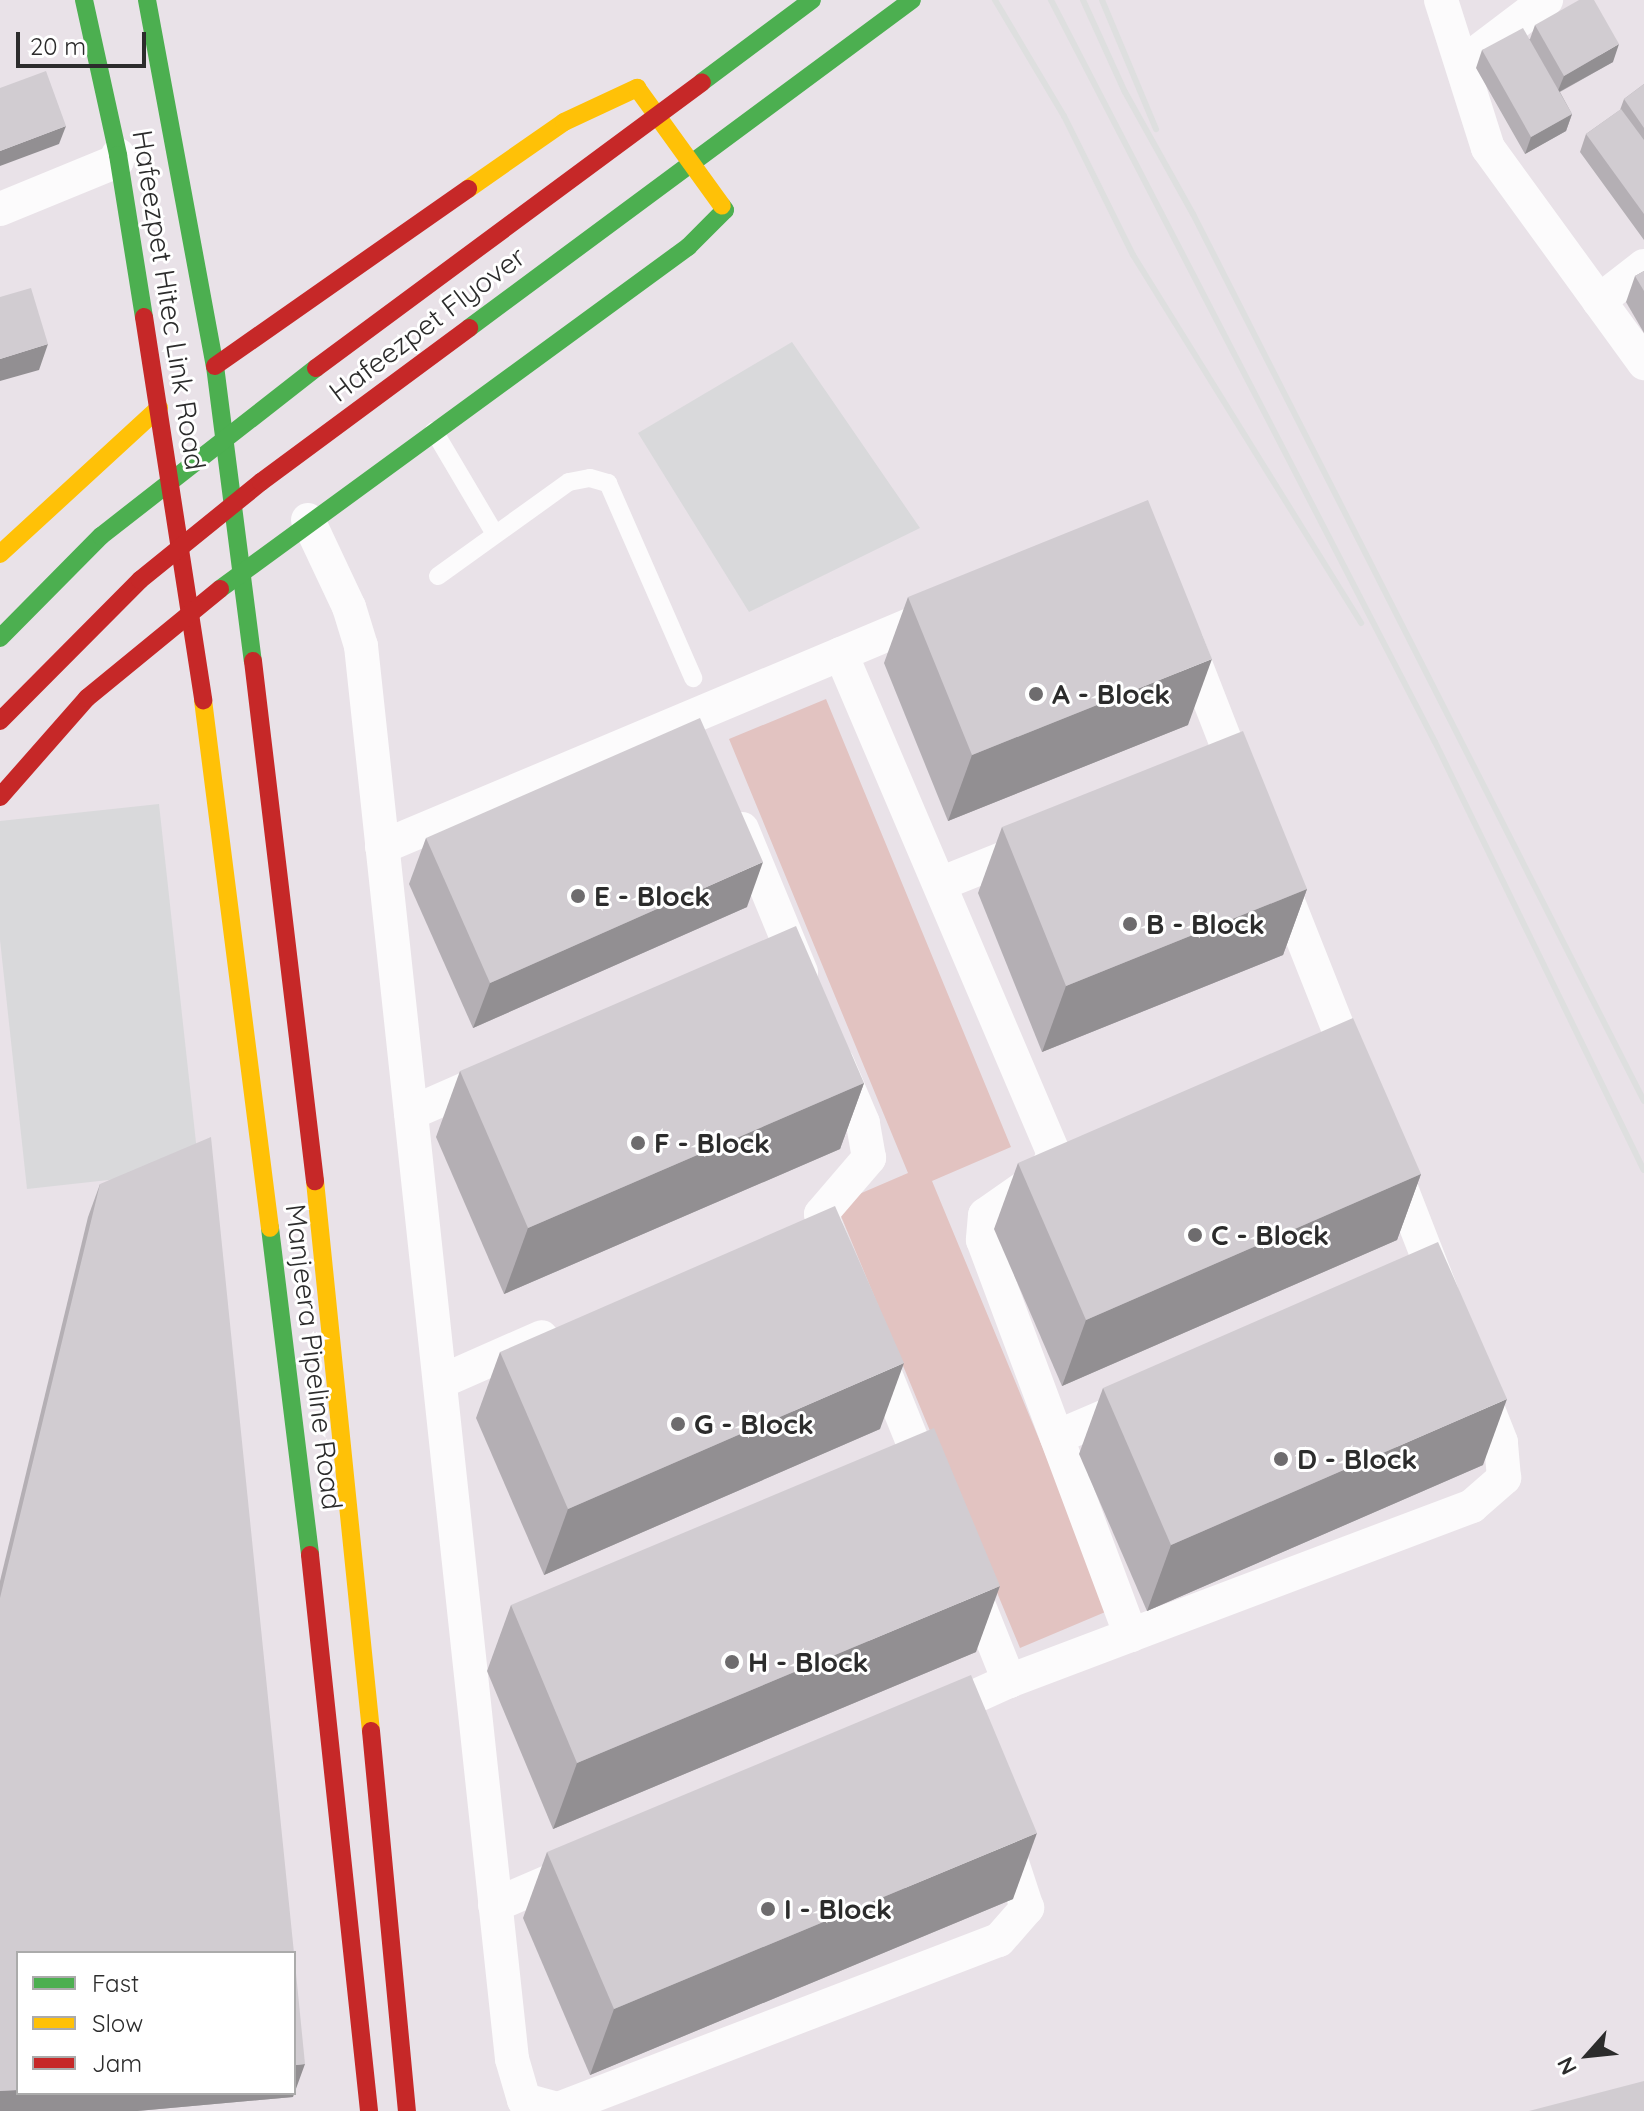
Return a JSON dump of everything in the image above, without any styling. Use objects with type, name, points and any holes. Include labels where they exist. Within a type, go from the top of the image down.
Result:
[{"type":"main road","name":"Hafeezpet Hitec Link Road","points":[[84,0],[118,155],[192,611]]},
{"type":"main road","name":"Manjeera Pipeline Road","points":[[147,0],[215,366],[254,681],[369,2111]]},
{"type":"main road","name":"Hafeezpet Flyover","points":[[0,638],[101,536],[225,436],[812,0]]},
{"type":"main road","name":"Hafeezpet Flyover","points":[[0,721],[140,580],[261,482],[912,0]]},
{"type":"main road","points":[[0,797],[87,698],[240,572],[688,247],[725,210],[637,88],[564,122],[215,366]]},
{"type":"main road","points":[[0,554],[159,408]]},
{"type":"main road","name":"Manjeera Pipeline Road","points":[[192,611],[311,1366],[407,2111]]},
{"type":"street","points":[[1441,0],[1464,62],[1488,148],[1644,363]]},
{"type":"street","points":[[1464,62],[1546,0]]},
{"type":"street","points":[[0,209],[117,161],[118,155]]},
{"type":"street","points":[[1599,301],[1644,266]]},
{"type":"street","points":[[308,520],[349,607],[361,646],[440,1382],[483,1645],[495,1905],[512,2059],[524,2100],[558,2109],[999,1940],[1027,1908],[991,1806]]},
{"type":"street","points":[[382,847],[701,730],[841,654],[969,600]]},
{"type":"street","points":[[1174,610],[1220,772],[1252,808]]},
{"type":"street","points":[[841,654],[940,884],[1068,1148],[1045,1173],[985,1215],[983,1240],[1131,1635]]},
{"type":"street","points":[[731,802],[776,954],[821,1021],[863,1123],[869,1158],[806,1220],[856,1302],[900,1454],[938,1506]]},
{"type":"street","points":[[940,884],[1058,837]]},
{"type":"street","points":[[1268,851],[1326,1041],[1374,1120],[1421,1282],[1452,1317]]},
{"type":"street","points":[[411,1113],[528,1062]]},
{"type":"street","points":[[440,1382],[567,1326]]},
{"type":"street","points":[[910,1726],[958,1722],[1009,1681],[1472,1506],[1504,1478],[1501,1442],[1468,1359]]},
{"type":"street","points":[[1057,1437],[1159,1394]]},
{"type":"street","points":[[956,1550],[1009,1681]]},
{"type":"street","points":[[495,1905],[610,1855]]},
{"type":"lane","points":[[434,431],[495,534]]},
{"type":"lane","points":[[438,576],[569,482],[590,478],[608,483],[693,678]]},
{"type":"shaded area","points":[[792,342],[920,528],[749,612],[638,433]]},
{"type":"shaded area","points":[[826,699],[1011,1147],[932,1181],[1110,1610],[1020,1648],[836,1204],[908,1173],[729,739]]},
{"type":"shaded area","points":[[159,804],[199,1170],[27,1189],[0,940],[0,821]]},
{"type":"building","points":[[1579,0],[1594,0],[1619,44],[1564,76],[1535,25]]},
{"type":"building","points":[[1523,28],[1572,114],[1531,137],[1482,50]]},
{"type":"building","points":[[46,71],[66,126],[0,151],[0,88]]},
{"type":"building","points":[[1644,84],[1644,128],[1624,99]]},
{"type":"building","points":[[1621,109],[1644,140],[1644,214],[1586,134]]},
{"type":"building","points":[[1644,271],[1644,291],[1635,276]]},
{"type":"building","points":[[31,288],[48,344],[0,359],[0,297]]},
{"type":"building","points":[[1148,500],[1212,659],[972,755],[908,597]]},
{"type":"building","name":"E - Block","points":[[700,718],[763,862],[490,983],[426,838]]},
{"type":"building","points":[[1243,731],[1307,889],[1066,986],[1002,827]]},
{"type":"building","name":"F - Block","points":[[796,926],[864,1083],[528,1228],[460,1071]]},
{"type":"building","name":"C - Block","points":[[1353,1018],[1421,1174],[1086,1320],[1018,1163]]},
{"type":"building","points":[[211,1137],[294,1951],[16,1951],[16,2090],[0,2091],[0,1598],[100,1184]]},
{"type":"building","name":"G - Block","points":[[835,1206],[904,1363],[568,1509],[500,1352]]},
{"type":"building","name":"D - Block","points":[[1438,1242],[1507,1399],[1171,1545],[1103,1388]]},
{"type":"building","name":"H - Block","points":[[934,1428],[1000,1586],[577,1763],[511,1605]]},
{"type":"building","name":"I - Block","points":[[971,1675],[1037,1833],[614,2009],[547,1852]]},
{"type":"building","points":[[296,1973],[305,2064],[296,2065]]},
{"type":"building","points":[[1644,2081],[1644,2111],[1529,2111]]},
{"type":"railway","points":[[995,0],[1064,116],[1133,255],[1361,623]]},
{"type":"railway","points":[[1051,0],[1435,742],[1644,1170]]},
{"type":"railway","points":[[1083,0],[1125,92],[1193,214],[1644,1101]]},
{"type":"railway","points":[[1102,0],[1156,129]]},
{"type":"traffic: fast","points":[[84,0],[118,155],[144,317]]},
{"type":"traffic: fast","points":[[147,0],[215,366],[253,661]]},
{"type":"traffic: fast","points":[[702,82],[812,0]]},
{"type":"traffic: fast","points":[[469,328],[912,0]]},
{"type":"traffic: fast","points":[[220,589],[688,247],[725,210],[722,206]]},
{"type":"traffic: fast","points":[[0,638],[101,536],[316,368]]},
{"type":"traffic: fast","points":[[270,1228],[310,1555]]},
{"type":"traffic: slow","points":[[468,189],[564,122],[637,88],[722,206]]},
{"type":"traffic: slow","points":[[0,554],[159,408]]},
{"type":"traffic: slow","points":[[203,700],[270,1228]]},
{"type":"traffic: slow","points":[[315,1181],[371,1731]]},
{"type":"traffic: jam","points":[[316,368],[702,82]]},
{"type":"traffic: jam","points":[[215,366],[468,189]]},
{"type":"traffic: jam","points":[[144,317],[203,700]]},
{"type":"traffic: jam","points":[[0,721],[140,580],[261,482],[469,328]]},
{"type":"traffic: jam","points":[[0,797],[87,698],[220,589]]},
{"type":"traffic: jam","points":[[253,661],[315,1181]]},
{"type":"traffic: jam","points":[[310,1555],[369,2111]]},
{"type":"traffic: jam","points":[[371,1731],[407,2111]]},
{"type":"place","name":"A - Block","points":[[1036,694]]},
{"type":"place","name":"E - Block","points":[[578,896]]},
{"type":"place","name":"B - Block","points":[[1130,924]]},
{"type":"place","name":"F - Block","points":[[638,1143]]},
{"type":"place","name":"C - Block","points":[[1195,1235]]},
{"type":"place","name":"G - Block","points":[[678,1424]]},
{"type":"place","name":"D - Block","points":[[1281,1459]]},
{"type":"place","name":"H - Block","points":[[732,1662]]},
{"type":"place","name":"I - Block","points":[[768,1909]]}]
